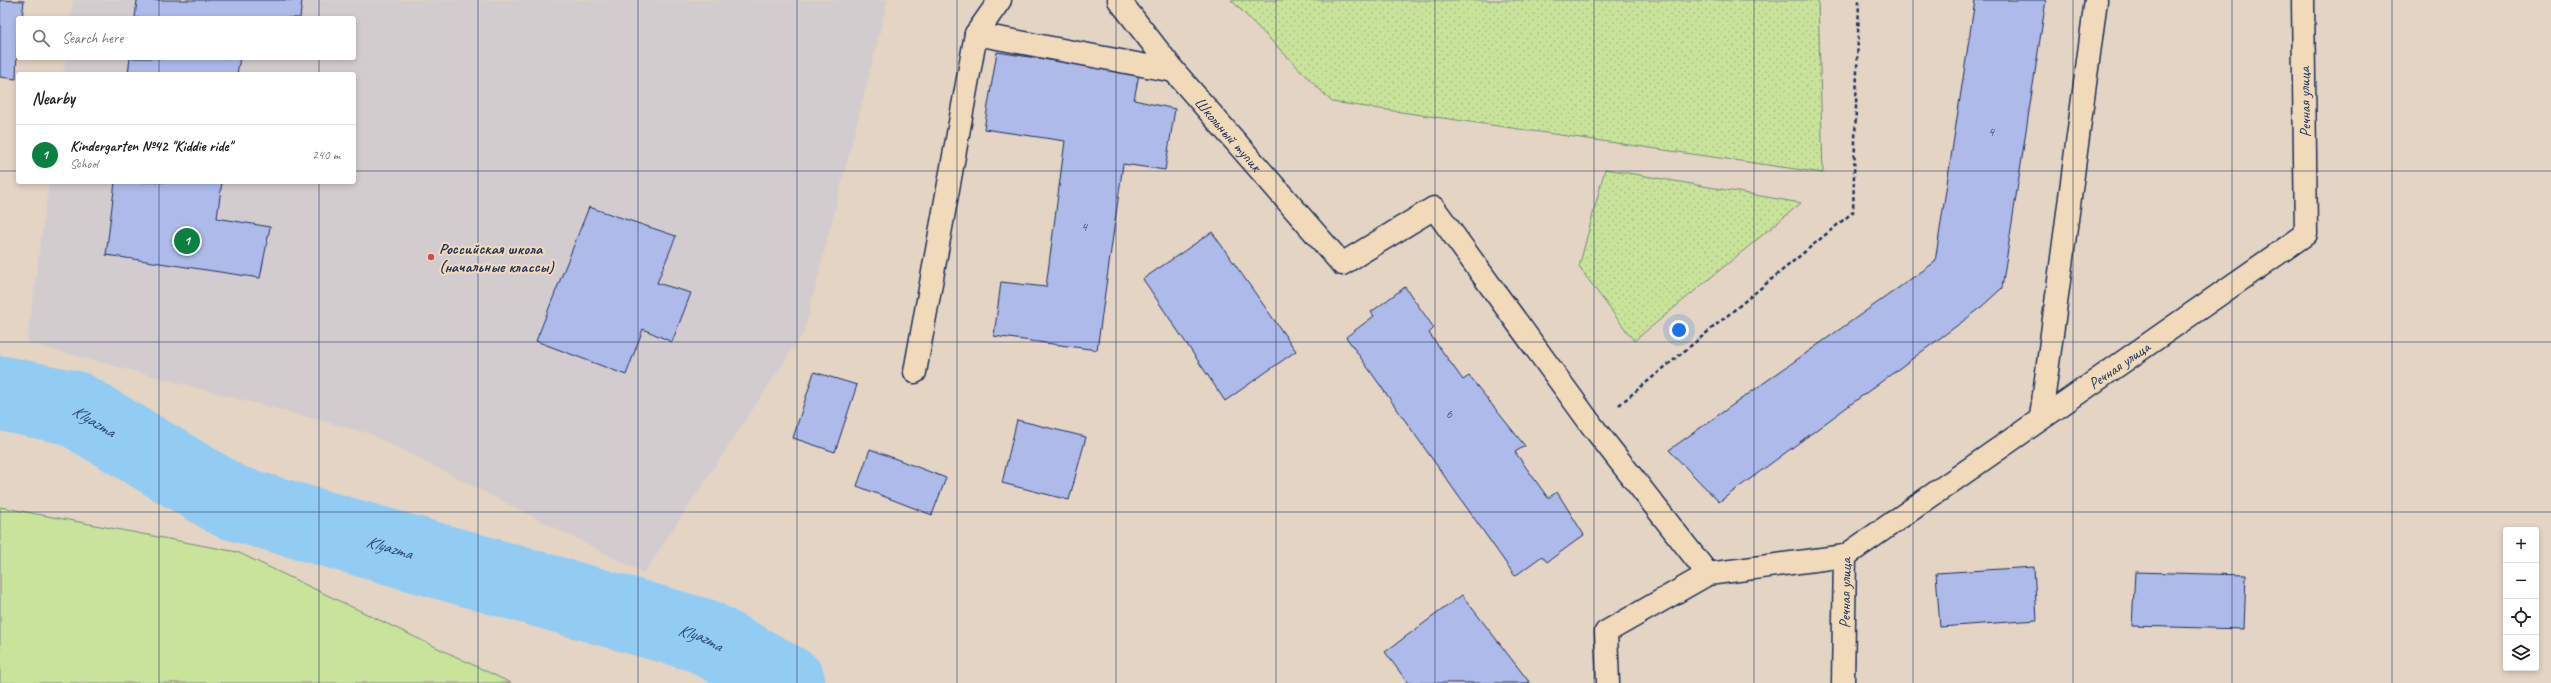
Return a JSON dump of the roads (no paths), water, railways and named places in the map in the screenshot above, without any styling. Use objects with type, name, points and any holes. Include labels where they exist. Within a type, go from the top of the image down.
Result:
[{"type":"street","points":[[915,372],[976,34],[1000,0]]},
{"type":"street","name":"Школьный тупик","points":[[1119,0],[1174,71],[1342,264],[1434,208],[1593,427],[1708,574]]},
{"type":"street","points":[[2041,417],[2096,0]]},
{"type":"street","name":"Речная улица","points":[[1843,683],[1844,556],[2041,417],[2306,234],[2303,0]]},
{"type":"street","points":[[976,34],[1174,71]]},
{"type":"street","points":[[1608,683],[1606,632],[1708,574],[1844,556]]},
{"type":"waterway","name":"Klyazma","points":[[0,393],[73,408],[231,502],[703,636],[788,683]]},
{"type":"place","name":"Kindergarten №42 \"Kiddie ride\"","points":[[187,241]]},
{"type":"place","name":"Российская школа (начальные классы)","points":[[431,257]]}]
